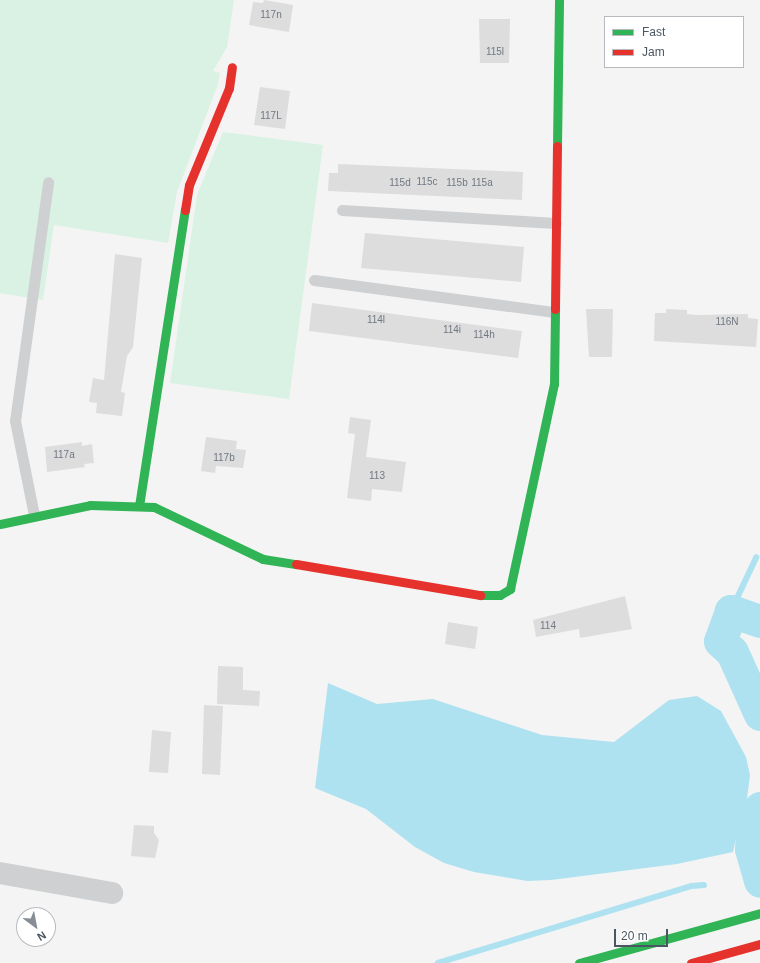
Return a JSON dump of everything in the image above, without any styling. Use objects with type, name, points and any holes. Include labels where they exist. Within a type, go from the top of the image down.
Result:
[{"type":"main road","points":[[0,524],[34,515],[90,505],[139,506],[170,512],[262,558],[484,596],[500,595],[510,589],[554,384],[559,0]]},
{"type":"main road","points":[[139,506],[189,185],[229,88],[232,67]]},
{"type":"main road","points":[[579,963],[704,927],[760,913]]},
{"type":"main road","points":[[691,963],[760,944]]},
{"type":"street","points":[[0,873],[112,892]]},
{"type":"lane","points":[[34,515],[15,421],[48,182]]},
{"type":"lane","points":[[342,210],[556,223]]},
{"type":"lane","points":[[314,280],[554,312]]},
{"type":"green space","points":[[0,0],[234,0],[227,47],[213,71],[220,73],[218,84],[177,192],[168,243],[54,225],[43,300],[0,293]]},
{"type":"green space","points":[[223,132],[323,145],[289,399],[170,383],[197,195]]},
{"type":"water","points":[[328,683],[377,704],[433,699],[542,735],[614,742],[669,700],[697,696],[721,711],[746,757],[750,775],[747,799],[756,803],[751,813],[742,813],[733,852],[677,864],[551,880],[527,881],[474,872],[444,863],[415,847],[366,809],[315,788]]},
{"type":"building","points":[[264,0],[293,5],[289,32],[249,25],[253,2],[263,3]]},
{"type":"building","points":[[479,19],[510,19],[509,63],[480,63]]},
{"type":"building","points":[[260,87],[290,91],[285,129],[254,125]]},
{"type":"building","points":[[338,164],[523,172],[522,200],[328,191],[329,173],[338,173]]},
{"type":"building","points":[[365,233],[524,247],[521,282],[361,268]]},
{"type":"building","points":[[115,254],[142,258],[133,347],[127,356],[121,392],[125,393],[122,416],[96,413],[97,403],[89,402],[93,378],[104,380]]},
{"type":"building","points":[[312,303],[522,331],[518,358],[309,331]]},
{"type":"building","points":[[586,309],[613,309],[612,357],[589,357]]},
{"type":"building","points":[[666,309],[687,310],[687,314],[697,315],[748,314],[748,318],[758,319],[756,347],[654,341],[655,313],[666,313]]},
{"type":"building","points":[[350,417],[371,420],[366,457],[406,462],[402,492],[372,489],[371,501],[347,498],[355,434],[348,433]]},
{"type":"building","points":[[206,437],[237,441],[236,449],[246,450],[243,468],[216,466],[215,473],[201,471]]},
{"type":"building","points":[[82,442],[82,446],[92,444],[94,463],[84,464],[85,467],[47,472],[45,447]]},
{"type":"building","points":[[625,596],[632,629],[580,638],[579,629],[536,637],[533,620]]},
{"type":"building","points":[[448,622],[478,627],[475,649],[445,644]]},
{"type":"building","points":[[218,666],[243,667],[243,690],[260,691],[259,706],[217,704]]},
{"type":"building","points":[[204,705],[223,706],[220,775],[202,774]]},
{"type":"building","points":[[152,730],[171,732],[168,773],[149,772]]},
{"type":"building","points":[[134,825],[154,826],[154,833],[159,840],[155,858],[131,856]]},
{"type":"waterway","points":[[731,611],[756,558]]},
{"type":"waterway","points":[[760,621],[731,611],[720,641],[732,652],[760,714]]},
{"type":"waterway","points":[[760,808],[752,832],[751,849],[760,881]]},
{"type":"waterway","points":[[438,963],[692,886],[704,885]]},
{"type":"traffic: fast","points":[[557,146],[559,0]]},
{"type":"traffic: fast","points":[[139,506],[185,210]]},
{"type":"traffic: fast","points":[[480,595],[500,595],[510,589],[554,384],[555,309]]},
{"type":"traffic: fast","points":[[0,524],[90,505],[154,507],[263,559],[296,564]]},
{"type":"traffic: fast","points":[[579,963],[760,913]]},
{"type":"traffic: jam","points":[[185,210],[189,185],[229,88],[232,67]]},
{"type":"traffic: jam","points":[[555,309],[557,146]]},
{"type":"traffic: jam","points":[[296,564],[480,595]]},
{"type":"traffic: jam","points":[[691,963],[760,944]]}]
